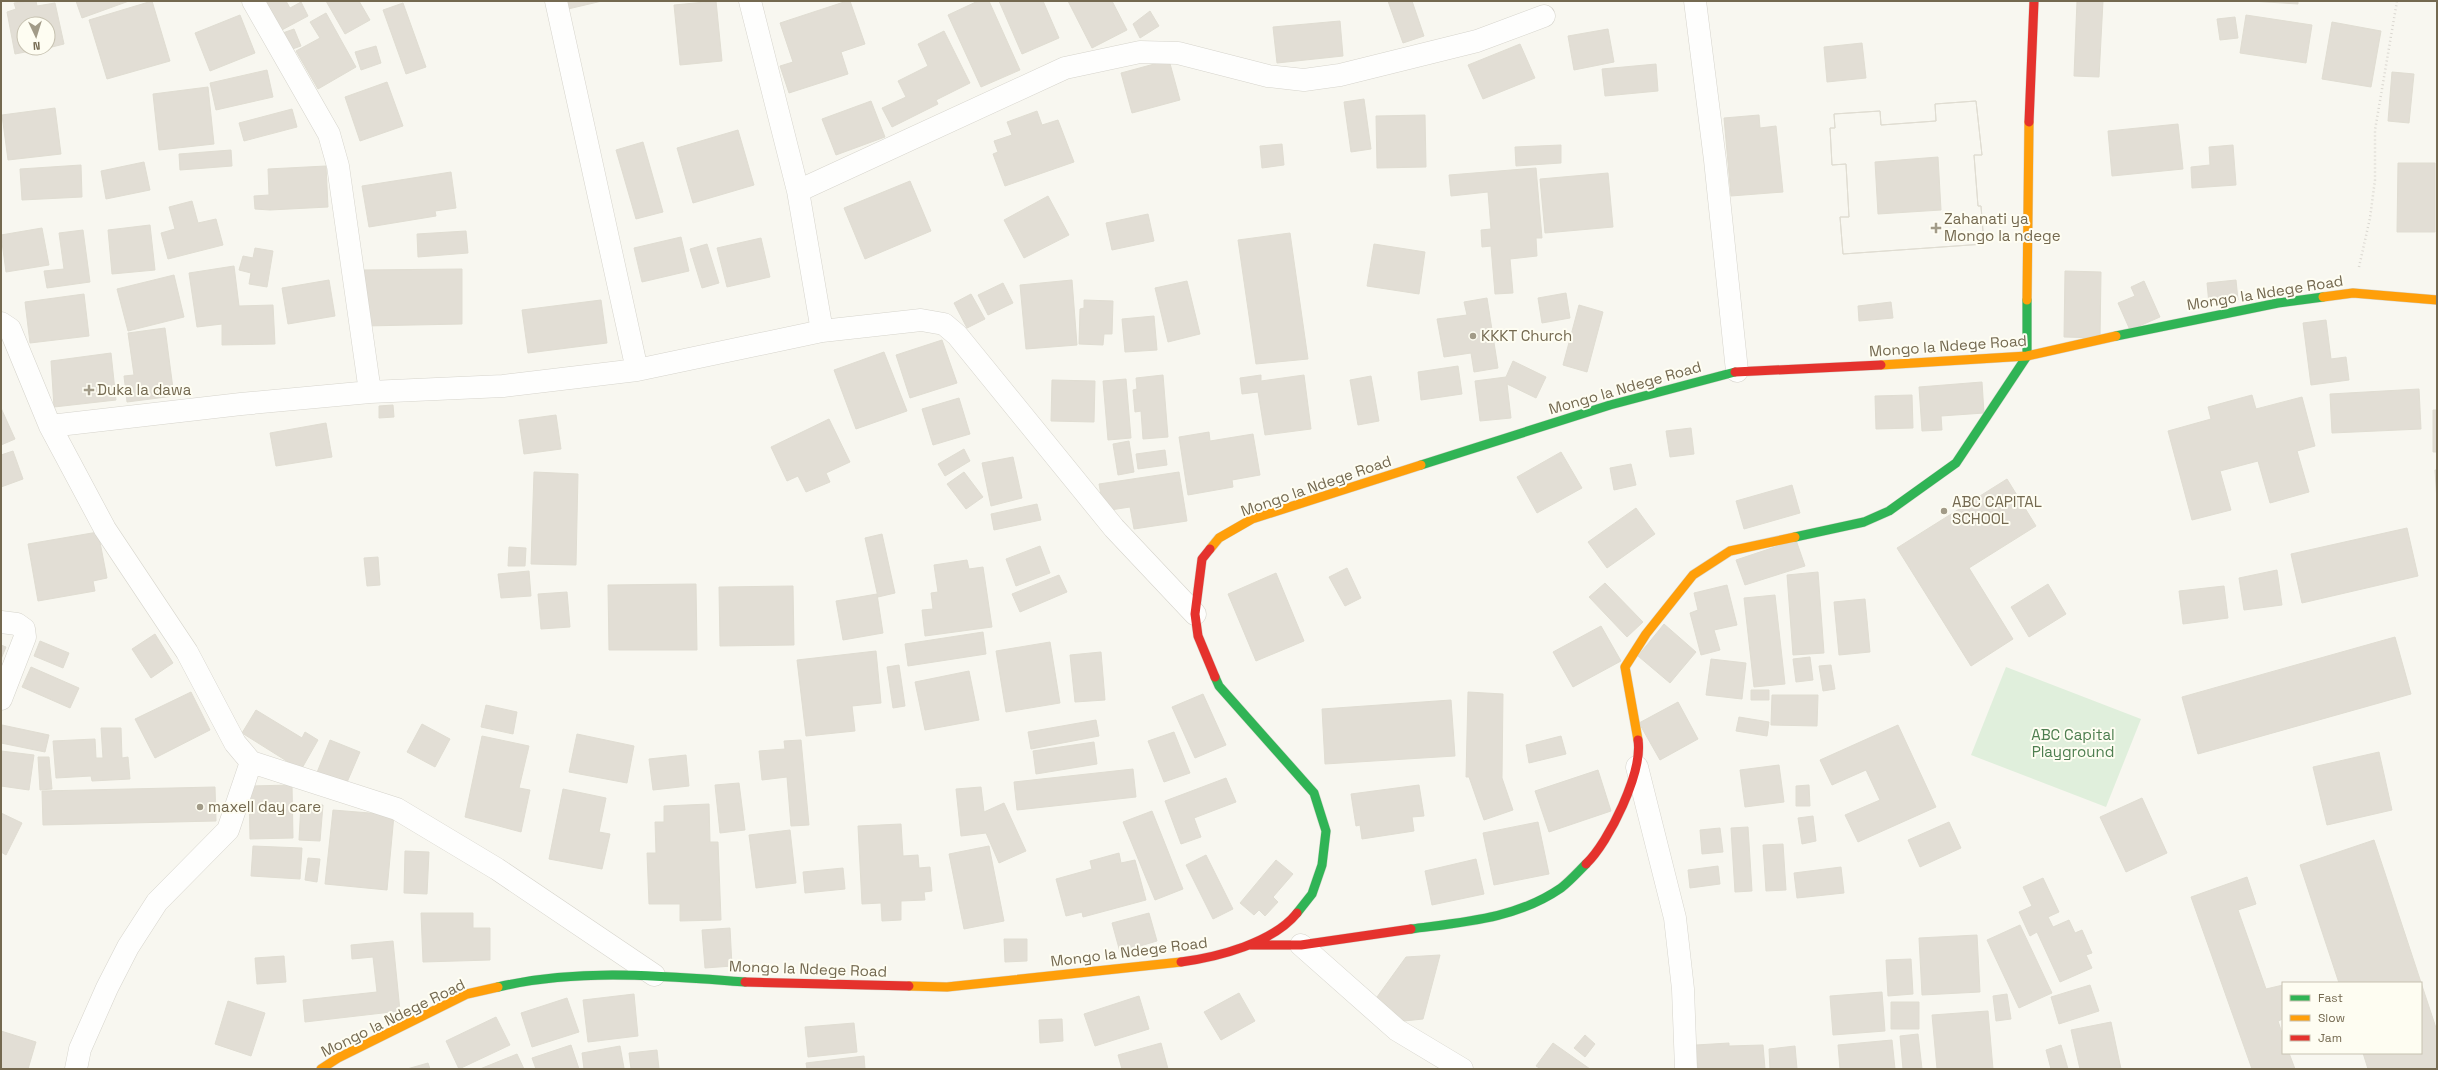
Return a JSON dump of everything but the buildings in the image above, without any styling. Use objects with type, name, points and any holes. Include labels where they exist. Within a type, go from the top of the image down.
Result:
[{"type":"street","points":[[253,1],[329,134],[339,174],[370,392]]},
{"type":"street","points":[[556,1],[637,370]]},
{"type":"street","points":[[750,1],[798,191],[822,331]]},
{"type":"street","points":[[1695,1],[1715,160],[1737,371]]},
{"type":"street","points":[[1250,945],[1301,945],[1498,917],[1533,905],[1562,887],[1591,859],[1618,816],[1637,767],[1639,747],[1625,667],[1646,634],[1693,575],[1730,551],[1864,522],[1889,511],[1956,463],[2027,356],[2029,106],[2034,1]]},
{"type":"street","points":[[798,191],[1065,68],[1140,52],[1178,52],[1268,76],[1304,80],[1340,75],[1477,41],[1544,16]]},
{"type":"street","name":"Mongo la Ndege Road","points":[[321,1069],[338,1058],[467,994],[526,980],[581,975],[654,975],[764,984],[947,987],[1204,959],[1250,945],[1290,922],[1312,894],[1322,865],[1326,831],[1314,793],[1219,686],[1198,636],[1195,614],[1202,559],[1219,538],[1252,519],[1610,405],[1737,371],[1935,363],[2027,356],[2164,325],[2278,303],[2353,293],[2437,300]]},
{"type":"street","points":[[50,426],[241,404],[370,392],[503,386],[637,370],[822,331],[921,320],[944,324],[957,335],[1114,528],[1195,614]]},
{"type":"street","points":[[1,323],[10,330],[50,426],[105,529],[187,652],[235,742],[251,762],[397,809],[497,870],[654,975]]},
{"type":"street","points":[[1,622],[17,624],[24,629],[25,637],[1,699]]},
{"type":"street","points":[[76,1069],[83,1042],[107,988],[128,947],[157,902],[228,830],[251,762]]},
{"type":"street","points":[[1637,767],[1675,918],[1683,990],[1686,1069]]},
{"type":"street","points":[[1301,945],[1397,1030],[1462,1069]]},
{"type":"path","points":[[2353,293],[2370,218],[2375,180],[2375,130],[2397,1]]},
{"type":"green space","name":"ABC Capital Playground","points":[[2006,667],[2141,719],[2106,807],[1971,755]]},
{"type":"traffic: fast","points":[[2116,336],[2278,303],[2323,297]]},
{"type":"traffic: fast","points":[[1795,537],[1864,522],[1889,511],[1956,463],[2027,356],[2027,300]]},
{"type":"traffic: fast","points":[[1421,465],[1610,405],[1735,372]]},
{"type":"traffic: fast","points":[[1215,677],[1219,686],[1314,793],[1326,831],[1322,865],[1312,894],[1297,913]]},
{"type":"traffic: fast","points":[[1411,929],[1489,918],[1508,913],[1544,898],[1561,888],[1586,864]]},
{"type":"traffic: fast","points":[[498,987],[528,981],[590,975],[652,976],[745,982]]},
{"type":"traffic: slow","points":[[2027,300],[2029,122]]},
{"type":"traffic: slow","points":[[2323,297],[2353,293],[2437,300]]},
{"type":"traffic: slow","points":[[1881,365],[2027,356],[2116,336]]},
{"type":"traffic: slow","points":[[1210,549],[1219,538],[1252,519],[1421,465]]},
{"type":"traffic: slow","points":[[1638,740],[1625,667],[1646,634],[1693,575],[1730,551],[1795,537]]},
{"type":"traffic: slow","points":[[909,986],[947,987],[1181,962]]},
{"type":"traffic: slow","points":[[321,1069],[338,1058],[467,994],[498,987]]},
{"type":"traffic: jam","points":[[2029,122],[2034,1]]},
{"type":"traffic: jam","points":[[1735,372],[1881,365]]},
{"type":"traffic: jam","points":[[1210,549],[1202,559],[1195,614],[1198,636],[1215,677]]},
{"type":"traffic: jam","points":[[1586,864],[1605,840],[1614,824],[1630,787],[1638,754],[1638,740]]},
{"type":"traffic: jam","points":[[1181,962],[1196,960],[1244,947],[1274,933],[1287,924],[1297,913]]},
{"type":"traffic: jam","points":[[1251,945],[1301,945],[1411,929]]},
{"type":"traffic: jam","points":[[745,982],[909,986]]},
{"type":"place","name":"Zahanati ya Mongo la ndege","points":[[1936,228]]},
{"type":"place","name":"KKKT Church","points":[[1473,336]]},
{"type":"place","name":"Duka la dawa","points":[[89,390]]},
{"type":"place","name":"ABC CAPITAL SCHOOL","points":[[1944,511]]},
{"type":"place","name":"maxell day care","points":[[200,807]]}]
